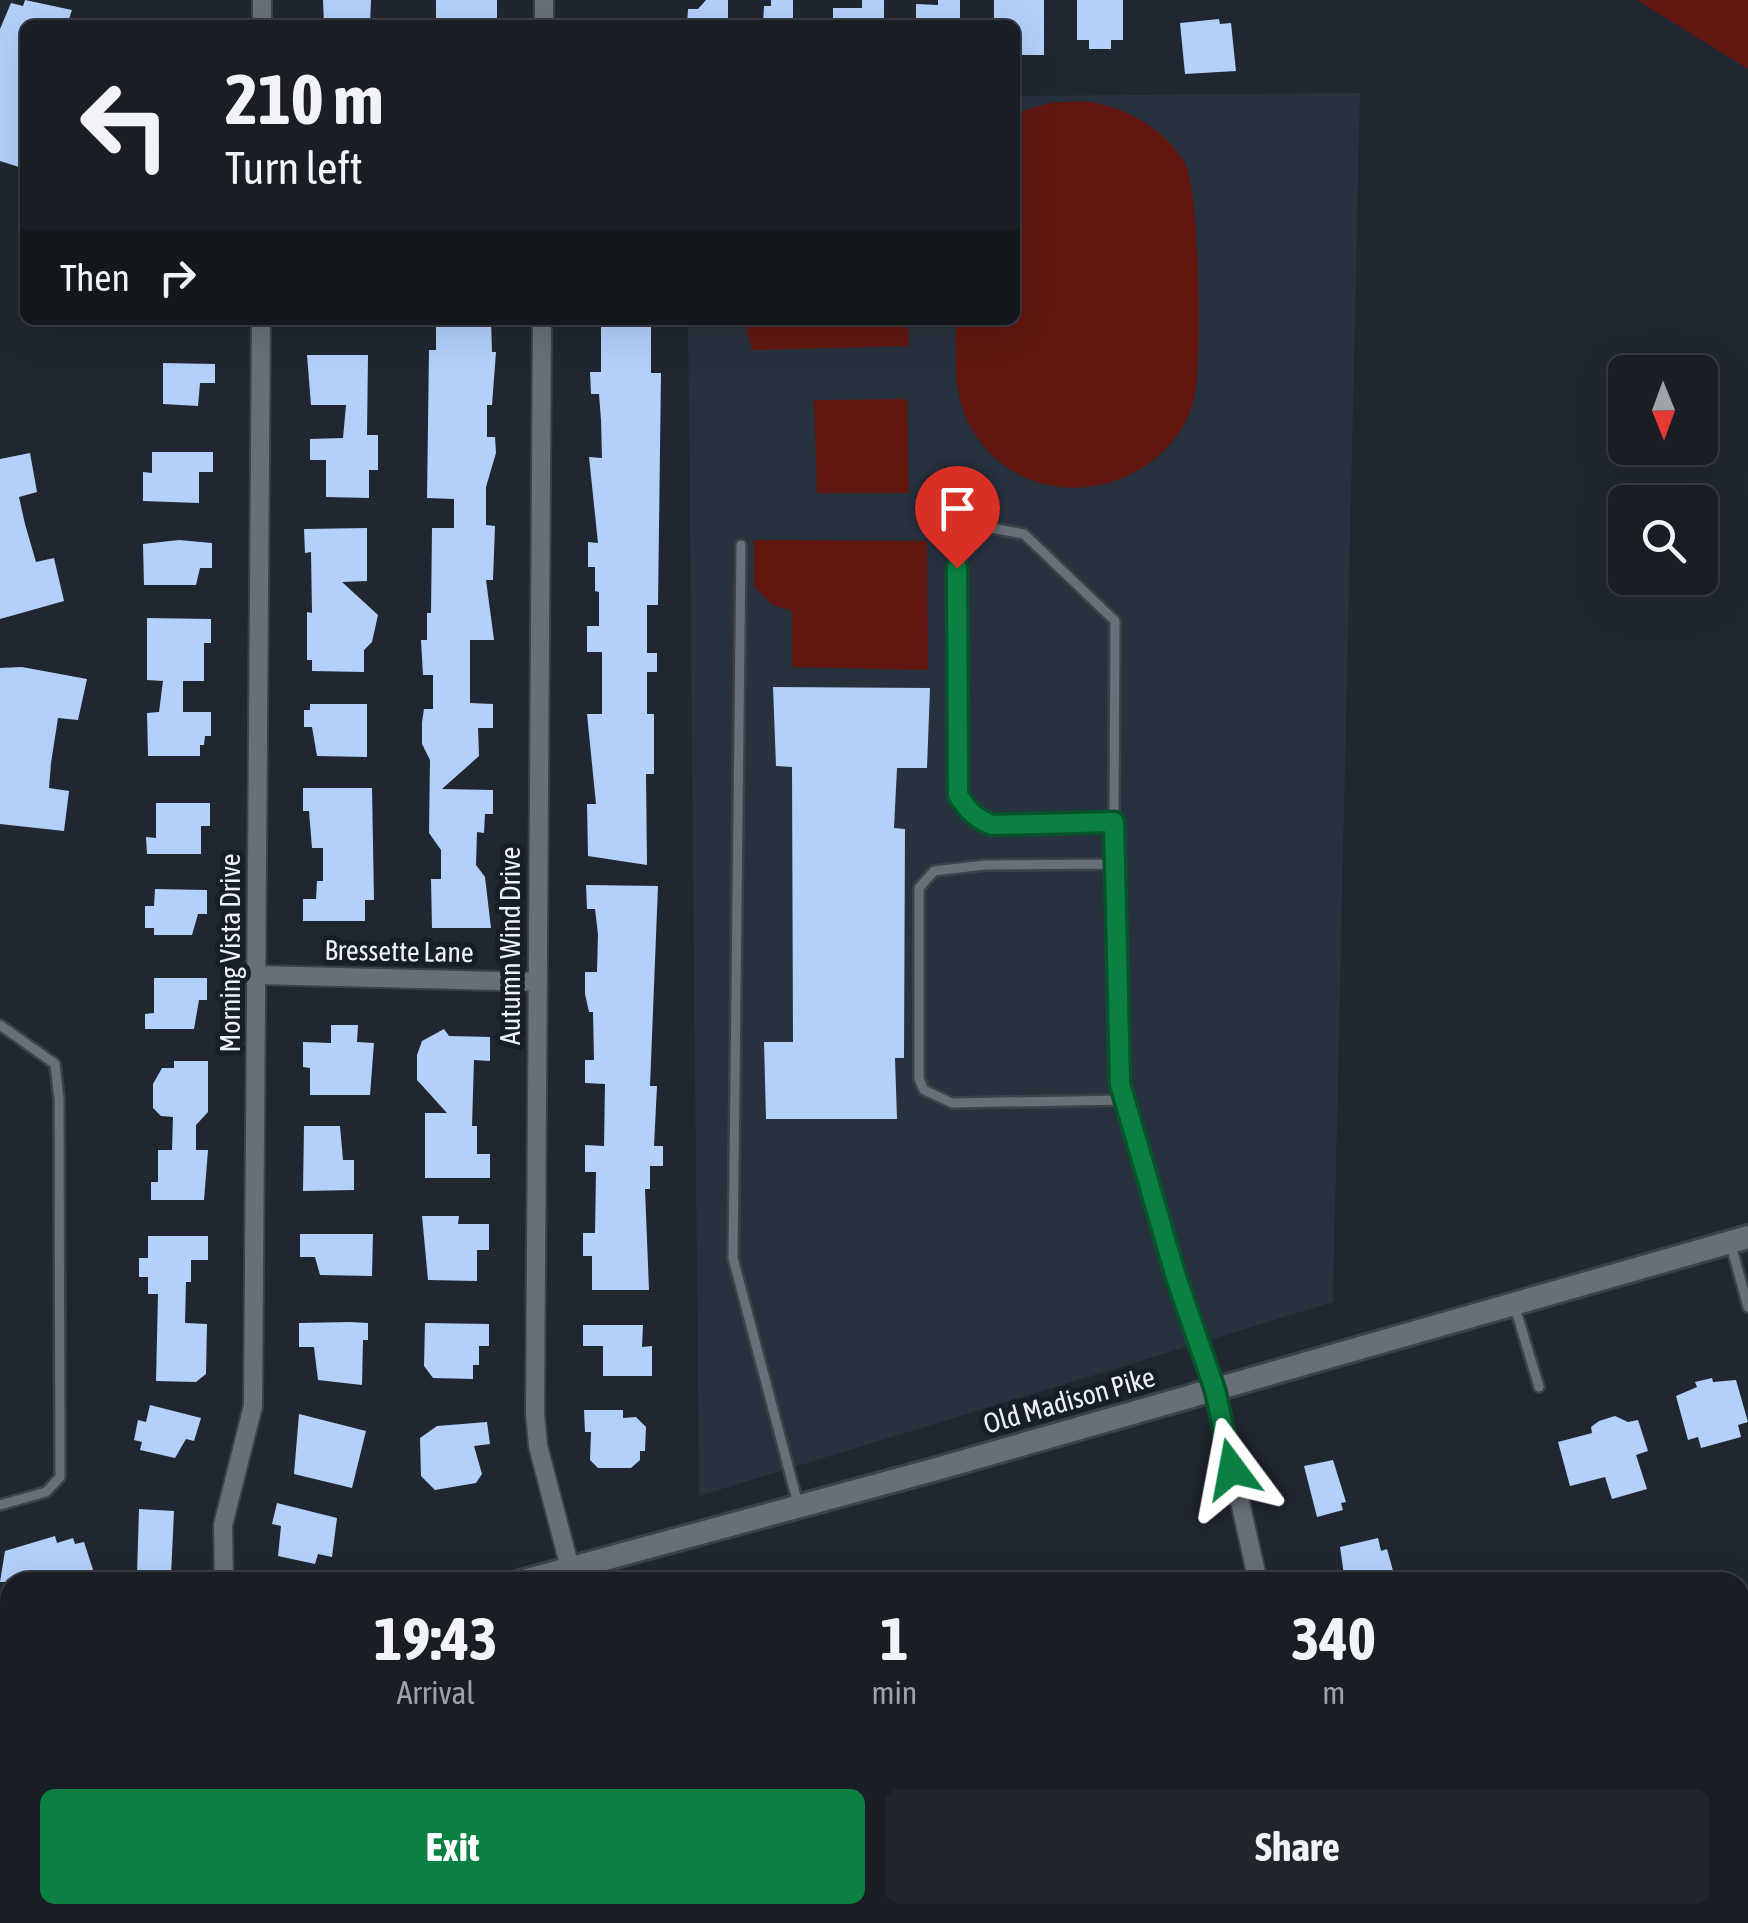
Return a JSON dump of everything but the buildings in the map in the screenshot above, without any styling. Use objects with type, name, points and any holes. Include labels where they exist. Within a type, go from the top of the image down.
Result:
[{"type":"main road","name":"Old Madison Pike","points":[[556,1572],[1215,1390],[1739,1239]]},
{"type":"street","name":"Morning Vista Drive","points":[[224,1572],[224,1525],[253,1406],[261,325]]},
{"type":"street","name":"Autumn Wind Drive","points":[[542,325],[534,1413],[538,1446],[570,1568]]},
{"type":"street","name":"Bressette Lane","points":[[258,975],[538,982]]},
{"type":"street","points":[[1215,1390],[1256,1572]]},
{"type":"lane","points":[[1114,822],[992,825],[975,818],[958,795],[957,568],[964,545],[976,532],[991,528],[1024,534],[1115,621],[1114,822],[1120,1084],[1176,1277],[1215,1390]]},
{"type":"lane","points":[[741,545],[733,1258],[798,1506]]},
{"type":"lane","points":[[1116,864],[985,865],[934,871],[920,888],[919,1078],[924,1090],[952,1103],[1125,1100]]},
{"type":"lane","points":[[0,1025],[55,1064],[60,1100],[61,1401],[60,1478],[46,1492],[0,1505]]},
{"type":"lane","points":[[1739,1239],[1748,1308]]},
{"type":"lane","points":[[1514,1304],[1539,1386]]},
{"type":"shaded area","points":[[1637,0],[1748,0],[1748,69]]},
{"type":"shaded area","points":[[1360,93],[1333,1302],[699,1496],[688,325],[1020,325],[1020,96]]},
{"type":"shaded area","points":[[1084,101],[1114,108],[1164,137],[1184,161],[1196,237],[1197,376],[1191,409],[1181,430],[1159,455],[1133,473],[1103,484],[1073,488],[1042,484],[1014,472],[989,452],[969,424],[957,386],[956,325],[1020,325],[1020,112],[1050,103]]},
{"type":"shaded area","points":[[745,325],[908,325],[909,346],[752,350]]},
{"type":"shaded area","points":[[907,399],[909,493],[817,493],[814,400]]},
{"type":"shaded area","points":[[754,540],[927,541],[928,670],[792,667],[792,611],[773,605],[754,587]]},
{"type":"route","points":[[957,568],[958,795],[965,807],[975,818],[992,825],[1114,822],[1120,1084],[1176,1277],[1215,1390],[1232,1469]]}]
